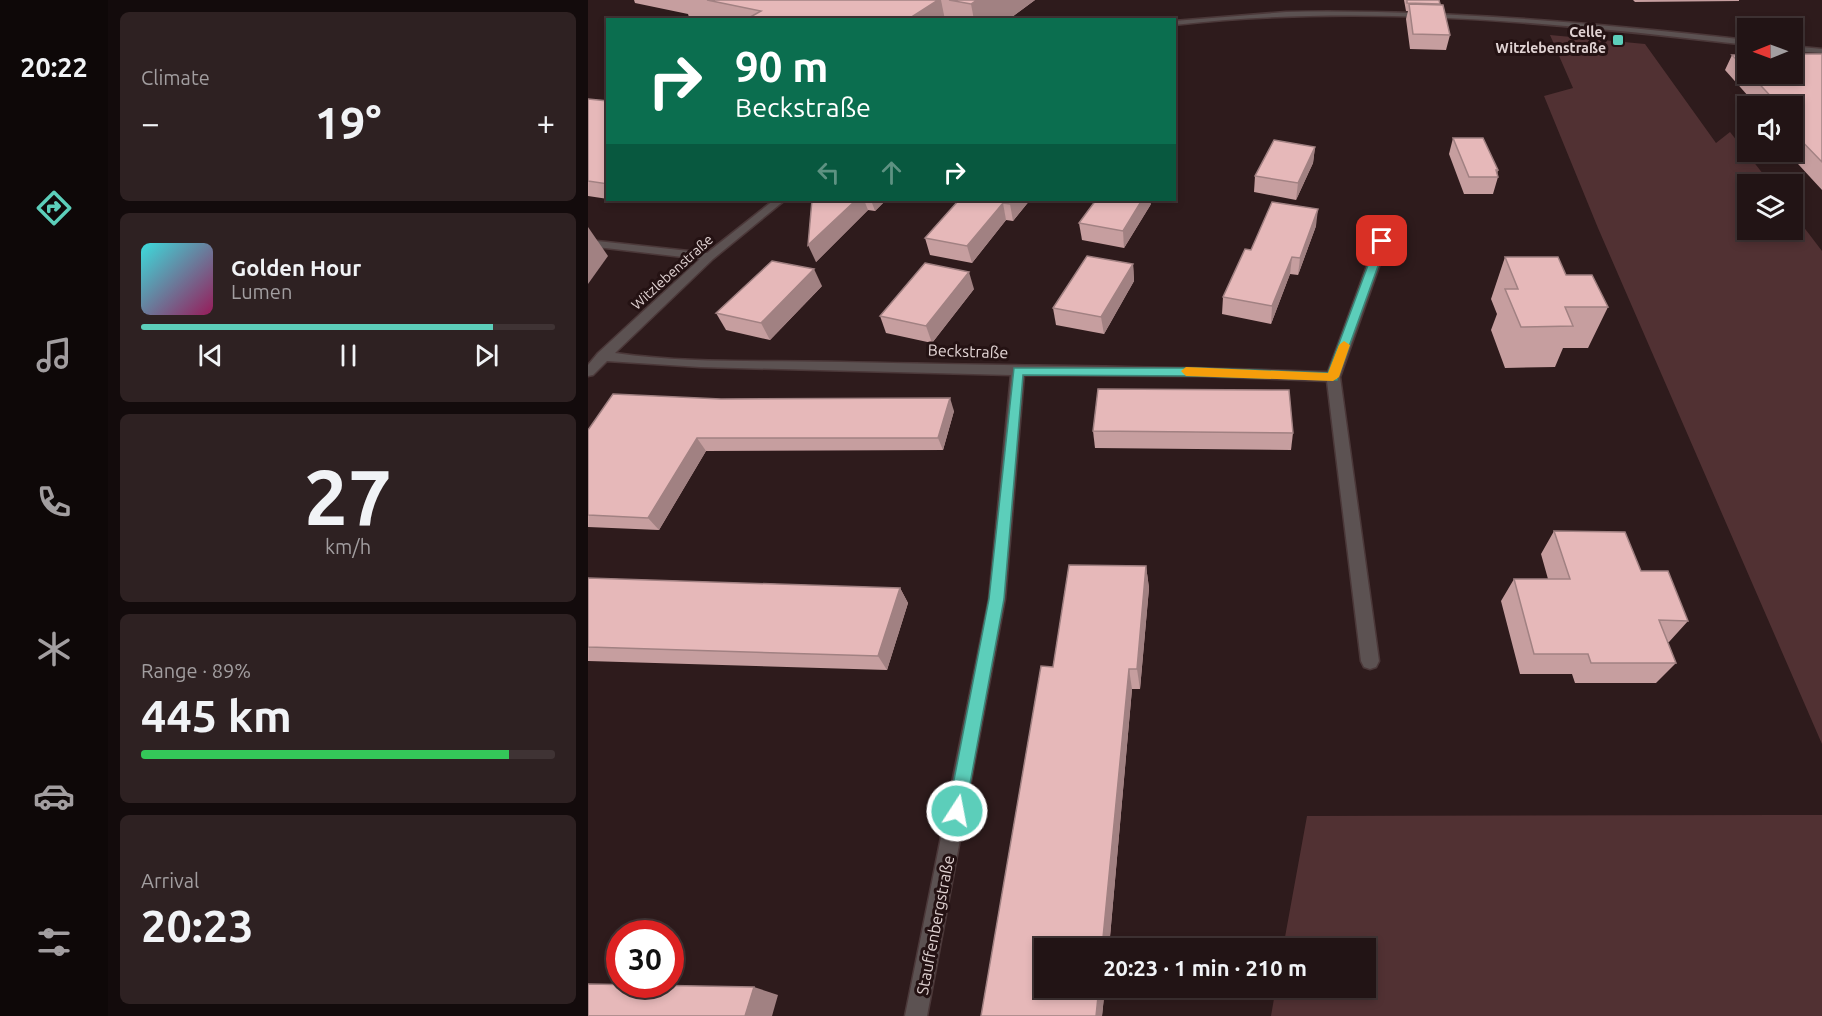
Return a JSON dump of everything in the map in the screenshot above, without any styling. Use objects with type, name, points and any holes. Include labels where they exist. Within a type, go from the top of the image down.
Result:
[{"type":"street","points":[[1176,23],[1287,13],[1467,16],[1635,30],[1737,42]]},
{"type":"street","points":[[1803,49],[1822,51]]},
{"type":"street","name":"Witzlebenstraße","points":[[588,372],[709,257],[779,201]]},
{"type":"street","points":[[1370,661],[1333,377],[1382,241]]},
{"type":"street","points":[[588,243],[709,257]]},
{"type":"street","name":"Beckstraße","points":[[603,356],[632,360],[700,363],[1018,371],[1197,372],[1333,377]]},
{"type":"street","name":"Stauffenbergstraße","points":[[916,1016],[997,599],[1018,371]]},
{"type":"shaded area","points":[[1550,35],[1645,44],[1716,143],[1730,132],[1737,141],[1737,162],[1754,162],[1763,174],[1737,174],[1737,240],[1803,240],[1803,226],[1822,251],[1822,744],[1598,228],[1544,96],[1573,88]]},
{"type":"shaded area","points":[[1822,815],[1822,1016],[1271,1016],[1274,998],[1376,998],[1376,938],[1285,938],[1307,816]]},
{"type":"building","points":[[707,0],[938,0],[910,18],[749,18],[761,11]]},
{"type":"building","points":[[949,0],[977,0],[971,4]]},
{"type":"building","points":[[1407,0],[1439,0],[1440,4],[1407,3]]},
{"type":"building","points":[[1409,4],[1443,5],[1450,35],[1413,34]]},
{"type":"building","points":[[1803,54],[1822,54],[1822,162],[1803,142],[1803,96],[1771,96],[1759,84],[1803,84]]},
{"type":"building","points":[[588,99],[606,101],[606,184],[588,181]]},
{"type":"building","points":[[1453,138],[1483,138],[1498,170],[1496,170],[1498,177],[1469,177]]},
{"type":"building","points":[[1274,140],[1315,147],[1298,183],[1255,176]]},
{"type":"building","points":[[812,201],[855,201],[808,245]]},
{"type":"building","points":[[958,201],[1013,201],[1010,204],[1003,203],[967,246],[925,238]]},
{"type":"building","points":[[1095,201],[1141,201],[1123,231],[1079,223]]},
{"type":"building","points":[[1272,202],[1318,209],[1300,258],[1292,257],[1272,306],[1223,297],[1245,249],[1251,250]]},
{"type":"building","points":[[1087,256],[1133,264],[1101,317],[1053,308]]},
{"type":"building","points":[[1505,257],[1558,257],[1566,275],[1592,275],[1608,307],[1565,307],[1573,326],[1521,327],[1505,289],[1518,289]]},
{"type":"building","points":[[772,261],[814,269],[761,323],[716,313]]},
{"type":"building","points":[[925,263],[969,272],[926,326],[880,316]]},
{"type":"building","points":[[1098,389],[1289,390],[1293,433],[1093,431]]},
{"type":"building","points":[[613,394],[721,399],[950,398],[938,438],[697,438],[648,518],[588,515],[588,430]]},
{"type":"building","points":[[1554,531],[1625,532],[1641,571],[1668,571],[1688,621],[1659,620],[1676,663],[1591,663],[1588,654],[1534,654],[1514,579],[1570,579]]},
{"type":"building","points":[[1069,565],[1146,566],[1137,669],[1129,669],[1103,938],[1034,938],[1034,998],[1098,998],[1096,1016],[981,1016],[1041,666],[1053,667]]},
{"type":"building","points":[[588,578],[900,588],[878,656],[588,647]]},
{"type":"building","points":[[588,984],[606,984],[606,998],[684,998],[684,986],[754,987],[745,1016],[588,1016]]},
{"type":"slow traffic","points":[[1186,371],[1333,377],[1344,345]]},
{"type":"place","name":"Celle, Witzlebenstraße","points":[[1618,40]]},
{"type":"route","points":[[957,811],[997,599],[1018,371],[1197,372],[1333,377],[1382,241]]}]
